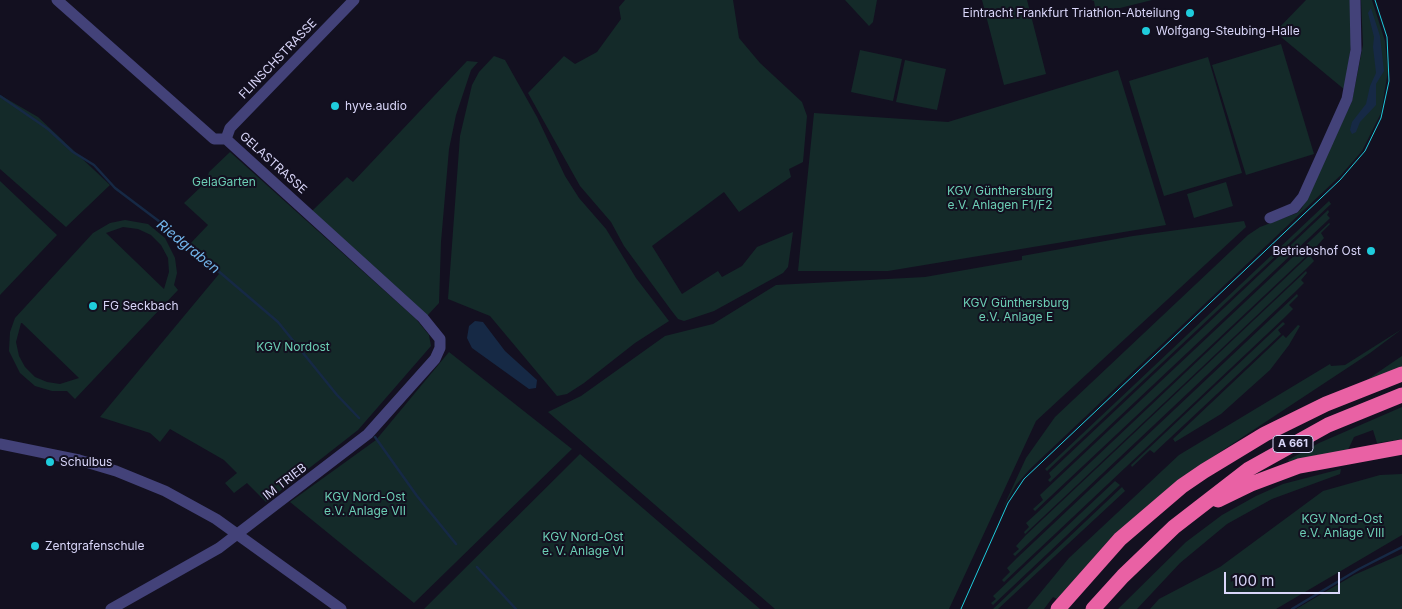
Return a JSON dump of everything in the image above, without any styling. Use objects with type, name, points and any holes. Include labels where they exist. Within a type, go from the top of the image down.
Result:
[{"type":"highway","name":"A 661","points":[[1058,609],[1120,538],[1204,470],[1283,425],[1338,399],[1402,374]]},
{"type":"highway","name":"A 661","points":[[1093,609],[1129,570],[1229,483],[1278,451],[1328,425],[1402,395]]},
{"type":"highway","points":[[1194,512],[1251,484],[1299,466],[1402,447]]},
{"type":"street","name":"GELASTRASSE","points":[[57,0],[214,139],[226,139],[423,318],[440,339]]},
{"type":"street","name":"FLINSCHSTRASSE","points":[[226,139],[230,128],[354,0]]},
{"type":"street","points":[[1270,218],[1294,208],[1303,197],[1346,99],[1356,50],[1355,0]]},
{"type":"street","name":"IM TRIEB","points":[[111,609],[219,548],[368,434],[435,360],[440,348],[440,339]]},
{"type":"street","points":[[0,444],[79,460],[141,480],[206,512],[340,609]]},
{"type":"green space","points":[[625,0],[733,0],[739,38],[760,63],[802,102],[807,116],[803,162],[789,169],[791,177],[739,212],[724,192],[652,246],[682,294],[718,271],[722,277],[742,266],[757,247],[793,232],[788,267],[783,273],[714,311],[684,321],[678,319],[671,310],[624,246],[611,222],[580,186],[528,93],[564,56],[575,64],[597,52],[621,19],[619,7]]},
{"type":"green space","points":[[845,0],[877,0],[873,22],[869,26]]},
{"type":"green space","points":[[982,0],[1027,0],[1046,74],[1004,85]]},
{"type":"green space","points":[[1091,0],[1152,0],[1096,14],[1094,1]]},
{"type":"green space","points":[[1306,0],[1353,0],[1355,15],[1345,90],[1275,32]]},
{"type":"green space","points":[[1361,0],[1372,0],[1385,41],[1388,71],[1381,113],[1362,151],[1341,175],[1030,469],[1016,485],[1002,510],[1026,458],[1055,417],[1248,235],[1260,227],[1297,213],[1302,208],[1352,101],[1363,45]]},
{"type":"green space","points":[[1281,44],[1314,154],[1246,175],[1212,65]]},
{"type":"green space","points":[[860,50],[902,59],[893,101],[851,92]]},
{"type":"green space","points":[[494,56],[505,60],[537,117],[565,176],[579,198],[606,229],[636,278],[669,321],[635,343],[567,394],[557,396],[490,316],[448,299],[460,136],[472,85],[479,72]]},
{"type":"green space","points":[[1208,57],[1242,173],[1164,196],[1129,81]]},
{"type":"green space","points":[[905,60],[946,69],[937,110],[896,102]]},
{"type":"green space","points":[[467,61],[478,62],[471,70],[456,115],[449,149],[441,242],[439,303],[427,316],[312,211],[347,177],[353,182]]},
{"type":"green space","name":"KGV Günthersburg e.V. Anlagen F1/F2","points":[[1118,70],[1166,225],[888,271],[798,271],[814,113],[948,122]]},
{"type":"green space","points":[[0,95],[38,117],[110,185],[66,227],[0,169]]},
{"type":"green space","name":"KGV Nordost","points":[[230,152],[416,319],[429,335],[431,346],[358,430],[266,502],[247,483],[234,493],[225,483],[237,473],[224,460],[170,429],[160,442],[150,433],[100,417],[219,274],[188,246],[208,225],[184,203],[206,182],[209,172]]},
{"type":"green space","points":[[0,181],[57,235],[0,295]]},
{"type":"green space","points":[[1226,182],[1233,206],[1194,218],[1187,194]]},
{"type":"green space","points":[[1329,201],[1331,204],[1047,471],[1045,469]]},
{"type":"green space","points":[[1328,210],[1327,215],[1330,218],[1327,221],[1050,482],[1048,480],[1051,477],[1049,473]]},
{"type":"green space","name":"FG Seckbach","points":[[125,220],[148,224],[165,238],[175,258],[177,273],[174,285],[178,290],[75,399],[67,391],[52,391],[35,386],[20,373],[9,351],[10,332],[15,318],[93,233],[110,223]],"holes":[[[123,227],[138,229],[151,235],[161,245],[168,258],[169,272],[164,289],[106,233]],[[22,323],[79,378],[60,384],[47,382],[35,377],[25,367],[19,356],[16,342]]]},
{"type":"green space","name":"KGV Günthersburg e.V. Anlage E","points":[[1244,221],[1246,227],[1036,421],[949,609],[775,609],[548,412],[581,396],[665,336],[713,324],[776,285],[925,277],[1022,260],[1022,256],[1133,236]]},
{"type":"green space","points":[[1329,223],[1321,233],[1324,238],[1316,247],[1035,511],[1033,509],[1043,500],[1040,495]]},
{"type":"green space","points":[[1316,249],[1318,251],[1311,257],[1314,261],[1306,269],[1025,534],[1024,532],[1029,527],[1026,523]]},
{"type":"green space","points":[[1306,271],[1307,273],[1301,280],[1304,283],[1295,292],[1015,556],[1013,554],[1019,549],[1016,546],[1026,535]]},
{"type":"green space","points":[[1297,294],[1298,296],[1289,305],[1293,309],[1284,318],[1004,582],[1002,580],[1010,572],[1007,568],[1017,558]]},
{"type":"green space","points":[[1283,322],[1285,324],[1278,330],[1281,334],[1154,453],[1150,450],[1132,467],[1131,465]]},
{"type":"green space","points":[[1298,325],[1300,326],[1289,345],[1270,370],[1221,414],[1175,442],[1173,439],[1283,335],[1286,338]]},
{"type":"green space","points":[[1402,329],[1370,353],[1217,454],[1158,498],[1109,540],[1057,599],[1053,597],[1044,609],[1027,609],[1069,558],[1179,455],[1330,364],[1331,366],[1345,365]]},
{"type":"green space","name":"KGV Nord-Ost e.V. Anlage VII","points":[[449,352],[572,449],[414,603],[290,502],[376,440]]},
{"type":"green space","points":[[1402,356],[1402,369],[1358,386],[1396,360]]},
{"type":"green space","points":[[1402,407],[1402,439],[1377,443],[1373,430],[1354,437],[1348,450],[1290,464],[1288,460],[1319,443]]},
{"type":"green space","name":"KGV Nord-Ost e. V. Anlage VI","points":[[580,454],[760,609],[424,609]]},
{"type":"green space","points":[[1341,469],[1340,474],[1272,499],[1227,524],[1180,563],[1137,609],[1118,609],[1186,542],[1222,515],[1256,496],[1283,484]]},
{"type":"green space","name":"KGV Nord-Ost e.V. Anlage VIII","points":[[1402,474],[1402,535],[1276,609],[1150,609],[1159,599],[1220,567],[1323,491],[1380,475]]},
{"type":"green space","points":[[1115,481],[1120,485],[993,605],[991,603],[996,599],[993,596]]},
{"type":"green space","points":[[1122,487],[1125,491],[998,609],[993,609]]},
{"type":"green space","points":[[1402,554],[1402,609],[1296,609],[1354,575]]},
{"type":"water","points":[[1371,8],[1380,36],[1384,71],[1376,84],[1376,105],[1360,122],[1356,132],[1352,134],[1350,130],[1352,122],[1366,104],[1370,86],[1376,73],[1373,47],[1374,37],[1368,13]]},
{"type":"water","points":[[475,321],[483,322],[505,351],[537,380],[536,388],[529,389],[472,348],[467,338],[469,326]]},
{"type":"waterway","name":"Riedgraben","points":[[0,96],[48,129],[73,152],[94,165],[115,188],[168,228],[278,322],[337,395],[359,418]]},
{"type":"waterway","name":"Riedgraben","points":[[375,437],[417,496],[456,544]]},
{"type":"waterway","name":"Riedgraben","points":[[1292,609],[1359,569],[1402,547]]},
{"type":"waterway","name":"Riedgraben","points":[[477,567],[516,609]]},
{"type":"tram line","points":[[961,609],[1008,503],[1024,479],[1340,180],[1365,151],[1381,118],[1389,81],[1387,37],[1375,0]]},
{"type":"place","name":"Eintracht Frankfurt Triathlon-Abteilung","points":[[1190,13]]},
{"type":"place","name":"Wolfgang-Steubing-Halle","points":[[1146,31]]},
{"type":"place","name":"hyve.audio","points":[[335,106]]},
{"type":"place","name":"Betriebshof Ost","points":[[1371,251]]},
{"type":"place","name":"FG Seckbach","points":[[93,306]]},
{"type":"place","name":"Schulbus","points":[[50,462]]},
{"type":"place","name":"Zentgrafenschule","points":[[35,546]]},
{"type":"park label","name":"GelaGarten","points":[[224,182]]}]
